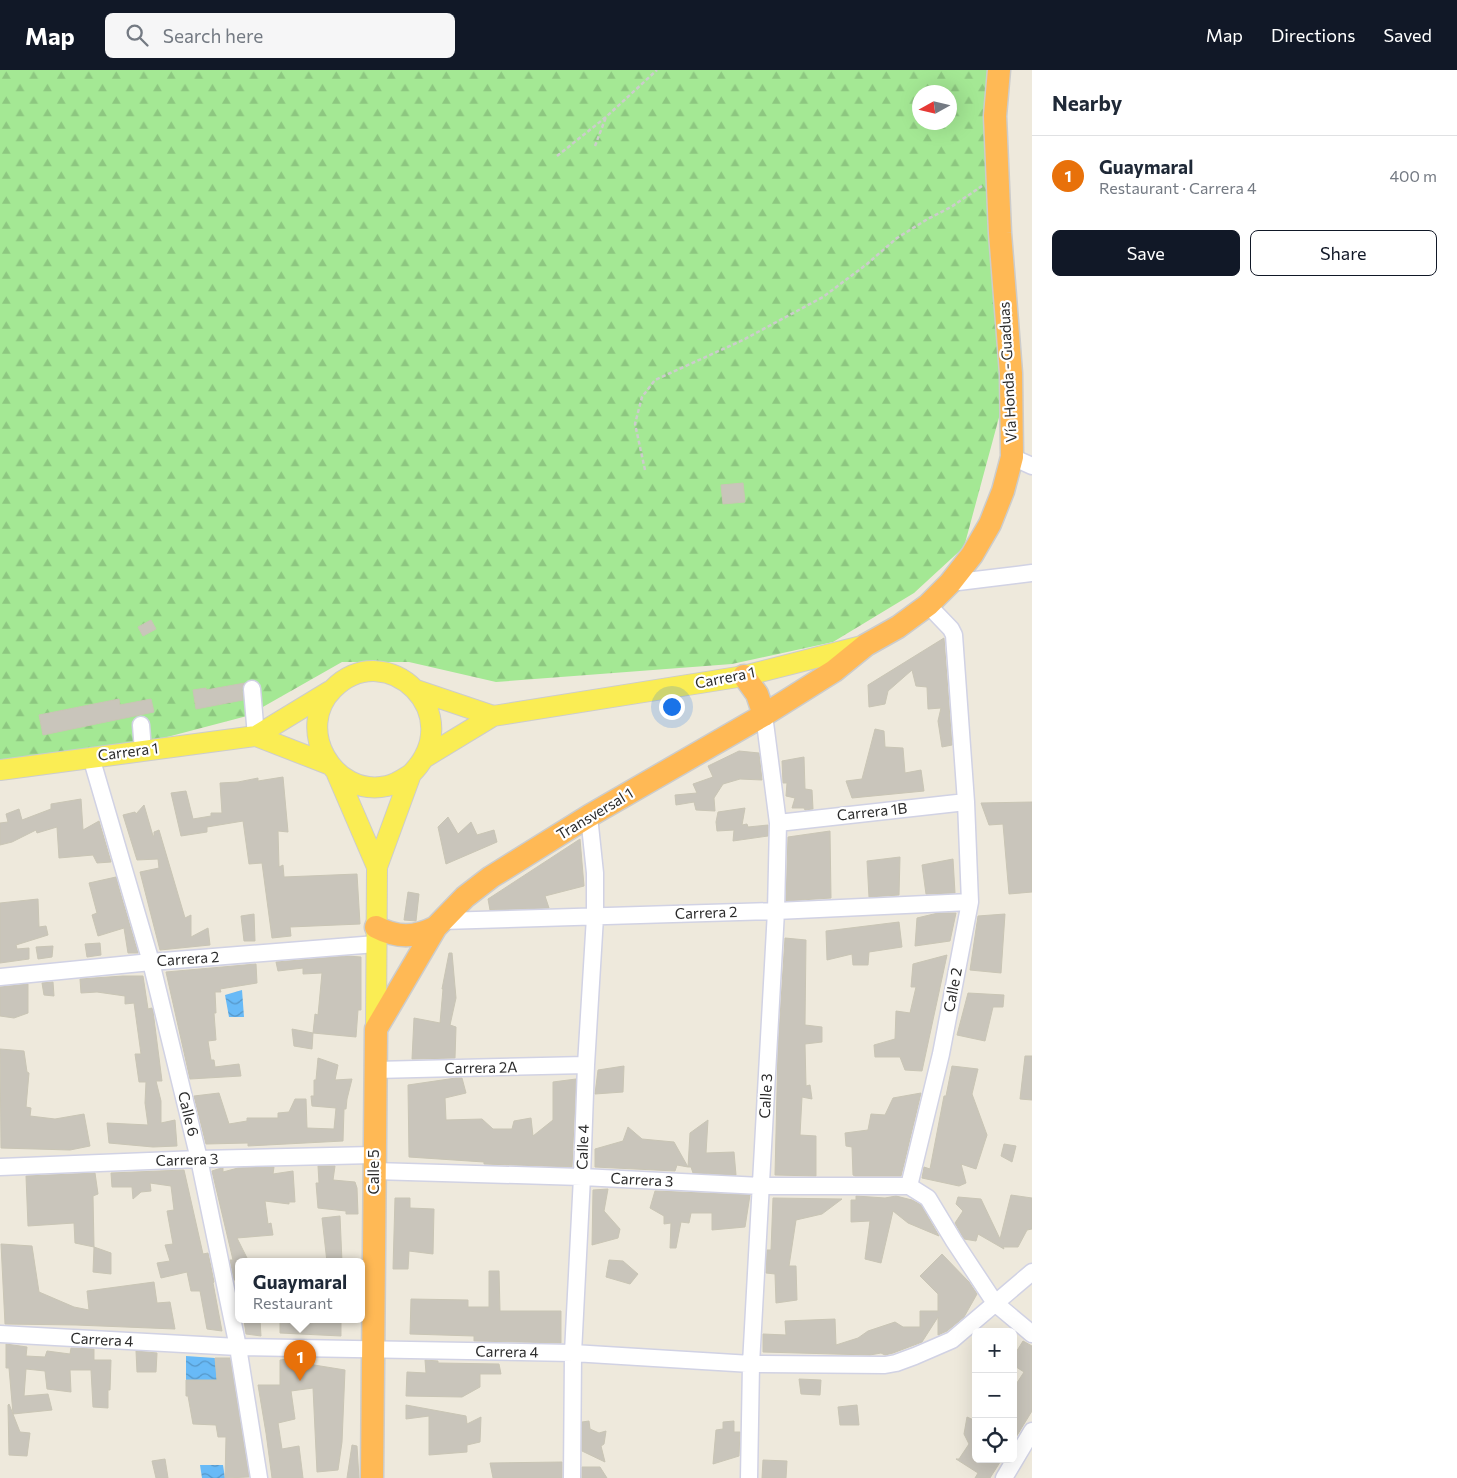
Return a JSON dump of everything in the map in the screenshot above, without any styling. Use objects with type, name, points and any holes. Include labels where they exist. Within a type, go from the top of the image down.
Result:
[{"type":"highway","name":"Vía Honda - Guaduas","points":[[866,645],[898,627],[928,605],[950,583],[972,555],[990,524],[1003,491],[1012,457],[1011,373],[1000,233],[995,116],[999,70]]},
{"type":"highway","name":"Transversal 1","points":[[376,936],[388,933],[412,936],[425,933],[439,924],[465,898],[491,877],[589,816],[764,715],[834,671],[866,645]]},
{"type":"highway","points":[[744,676],[758,694],[764,715]]},
{"type":"highway","name":"Transversal 1","points":[[376,1029],[439,924]]},
{"type":"highway","name":"Calle 5","points":[[372,1478],[376,1029]]},
{"type":"main road","name":"Carrera 1","points":[[424,758],[493,716],[744,676],[866,645]]},
{"type":"main road","points":[[374,672],[394,675],[406,681],[416,690],[428,711],[431,722],[429,747],[424,758],[411,774],[387,786],[374,787],[354,783],[332,769],[321,752],[317,726],[324,700],[332,690],[342,681],[354,675],[374,672]]},
{"type":"main road","name":"Carrera 1","points":[[0,770],[256,736],[332,690]]},
{"type":"main road","name":"Carrera 1","points":[[416,690],[493,716]]},
{"type":"main road","name":"Carrera 1","points":[[256,736],[332,769]]},
{"type":"main road","name":"Calle 5","points":[[332,769],[377,867]]},
{"type":"main road","name":"Calle 5","points":[[376,1029],[377,867],[411,774]]},
{"type":"street","points":[[1012,457],[1032,466]]},
{"type":"street","points":[[950,583],[1032,573]]},
{"type":"street","name":"Calle 2","points":[[909,1186],[941,1054],[970,902],[966,802],[954,636],[951,629],[928,605]]},
{"type":"street","points":[[252,689],[256,736]]},
{"type":"street","name":"Calle 3","points":[[749,1478],[750,1364],[776,911],[778,823],[764,715]]},
{"type":"street","points":[[141,725],[143,750]]},
{"type":"street","name":"Calle 6","points":[[91,757],[151,962],[199,1159],[238,1347],[259,1478]]},
{"type":"street","name":"Carrera 1B","points":[[778,823],[966,802]]},
{"type":"street","name":"Calle 4","points":[[572,1478],[573,1353],[586,1065],[595,917],[595,873],[589,816]]},
{"type":"street","name":"Carrera 2","points":[[439,924],[970,902]]},
{"type":"street","name":"Carrera 2","points":[[0,977],[376,936]]},
{"type":"street","name":"Carrera 2A","points":[[375,1070],[586,1065]]},
{"type":"street","name":"Carrera 3","points":[[0,1167],[199,1159],[374,1163],[582,1177],[761,1186],[909,1186]]},
{"type":"street","points":[[909,1186],[928,1198],[995,1303],[1032,1334]]},
{"type":"street","name":"Carrera 4","points":[[0,1334],[238,1347],[573,1353],[750,1364],[885,1365],[896,1363],[952,1340],[1032,1272]]},
{"type":"street","points":[[1004,1478],[1032,1431]]},
{"type":"path","points":[[557,156],[606,117],[658,70]]},
{"type":"path","points":[[595,146],[606,117]]},
{"type":"path","points":[[645,470],[635,424],[642,397],[655,380],[743,340],[823,297],[867,264],[897,238],[951,207],[998,176]]},
{"type":"green space","points":[[0,70],[998,70],[1011,373],[964,547],[914,593],[833,642],[732,664],[496,682],[409,662],[342,662],[247,716],[91,757],[0,770]]},
{"type":"water","points":[[242,990],[244,1017],[229,1017],[225,995]]},
{"type":"water","points":[[186,1356],[215,1358],[217,1380],[186,1380]]},
{"type":"water","points":[[200,1465],[223,1465],[225,1478],[202,1478]]},
{"type":"building","points":[[743,483],[745,502],[723,504],[721,485]]},
{"type":"building","points":[[151,620],[156,629],[143,636],[138,627]]},
{"type":"building","points":[[944,638],[952,745],[942,747],[938,721],[941,708],[928,709],[927,687],[916,686],[912,670],[888,691],[885,704],[869,707],[868,685]]},
{"type":"building","points":[[245,683],[242,689],[243,700],[196,709],[193,690],[206,688],[206,690]]},
{"type":"building","points":[[119,699],[120,705],[151,699],[154,712],[43,735],[39,715]]},
{"type":"building","points":[[875,729],[884,731],[885,747],[903,748],[905,773],[921,770],[924,791],[852,798],[846,781],[862,779]]},
{"type":"building","points":[[739,751],[759,753],[762,780],[740,779],[723,784],[714,798],[715,811],[696,810],[694,802],[676,805],[675,795],[697,793],[693,784],[713,777],[708,766]]},
{"type":"building","points":[[804,757],[805,789],[812,790],[813,809],[805,810],[804,808],[792,808],[795,798],[786,796],[787,783],[783,783],[782,761]]},
{"type":"building","points":[[283,777],[288,832],[278,831],[279,867],[283,865],[284,877],[357,874],[360,924],[290,927],[291,936],[272,938],[262,863],[249,864],[243,821],[207,827],[207,832],[181,836],[171,793],[186,791],[193,819],[211,816],[211,813],[222,813],[220,783],[258,778],[258,781]]},
{"type":"building","points":[[81,799],[83,830],[99,821],[111,862],[97,863],[93,855],[59,858],[57,827],[37,833],[36,830],[12,842],[0,845],[0,823],[8,822],[6,814],[19,809],[22,820],[51,809],[51,804]]},
{"type":"building","points":[[1032,802],[1032,892],[1009,894],[1003,824],[989,825],[981,803]]},
{"type":"building","points":[[144,805],[153,836],[154,832],[159,830],[185,918],[191,915],[191,937],[208,928],[210,945],[160,950],[140,872],[159,868],[158,859],[137,860],[123,815],[135,812],[136,814]]},
{"type":"building","points":[[745,808],[742,825],[747,824],[748,827],[768,825],[768,836],[733,841],[734,830],[717,831],[718,812]]},
{"type":"building","points":[[448,817],[458,834],[471,822],[477,835],[494,830],[497,842],[446,864],[438,827]]},
{"type":"building","points":[[830,831],[831,898],[786,901],[788,837]]},
{"type":"building","points":[[580,839],[584,886],[545,896],[549,908],[490,910],[488,899]]},
{"type":"building","points":[[900,857],[899,895],[869,897],[867,861]]},
{"type":"building","points":[[953,859],[955,893],[926,894],[922,865]]},
{"type":"building","points":[[116,877],[138,953],[128,953],[124,928],[98,936],[92,915],[97,913],[89,883]]},
{"type":"building","points":[[408,892],[419,894],[416,921],[404,920]]},
{"type":"building","points":[[38,899],[39,927],[46,926],[48,935],[16,945],[17,949],[29,948],[29,959],[0,963],[0,903]]},
{"type":"building","points":[[938,913],[956,913],[950,941],[915,946],[917,918]]},
{"type":"building","points":[[254,914],[255,941],[244,941],[241,916]]},
{"type":"building","points":[[1005,914],[1001,973],[970,970],[978,916]]},
{"type":"building","points":[[899,922],[902,947],[869,952],[868,965],[853,965],[852,954],[827,960],[826,931]]},
{"type":"building","points":[[785,938],[806,940],[805,1025],[822,1027],[822,1042],[805,1044],[806,1086],[810,1085],[812,1099],[802,1097],[800,1135],[816,1136],[816,1176],[775,1175],[778,1049]]},
{"type":"building","points":[[100,943],[101,955],[87,957],[85,944]]},
{"type":"building","points":[[53,946],[52,957],[38,959],[36,947]]},
{"type":"building","points":[[449,953],[452,953],[456,998],[450,1025],[456,1027],[455,1058],[412,1059],[414,1018],[440,1023],[442,989]]},
{"type":"building","points":[[947,955],[922,1071],[905,1070],[900,1057],[875,1057],[874,1045],[895,1039],[896,1011],[910,1013],[916,987],[911,987],[913,964]]},
{"type":"building","points":[[347,956],[361,957],[361,1010],[358,1010],[356,1037],[313,1033],[315,1014],[318,1015],[322,973],[303,974],[303,968],[278,971],[276,962]]},
{"type":"building","points":[[256,964],[257,983],[220,989],[221,992],[215,992],[216,1040],[208,1041],[211,1060],[214,1060],[215,1067],[239,1064],[241,1076],[190,1079],[166,972]]},
{"type":"building","points":[[143,976],[148,1009],[152,1008],[153,1011],[162,1081],[156,1081],[161,1101],[161,1123],[175,1120],[177,1146],[153,1147],[109,1143],[107,1123],[148,1125],[145,1103],[146,1082],[139,1082],[135,1054],[141,1054],[134,1003],[125,1004],[125,996],[97,992],[81,993],[80,979]]},
{"type":"building","points":[[53,982],[54,996],[44,995],[42,983]]},
{"type":"building","points":[[28,984],[28,1013],[14,1018],[0,1016],[0,987]]},
{"type":"building","points":[[968,993],[1004,995],[1003,1007],[993,1007],[985,1041],[957,1035]]},
{"type":"building","points":[[292,1029],[313,1033],[312,1049],[294,1046]]},
{"type":"building","points":[[0,1049],[24,1051],[27,1072],[29,1073],[26,1107],[31,1108],[30,1116],[55,1119],[84,1114],[90,1146],[70,1150],[1,1148]]},
{"type":"building","points":[[1025,1056],[1032,1056],[1032,1100],[1020,1099]]},
{"type":"building","points":[[318,1058],[338,1065],[335,1080],[352,1079],[346,1109],[344,1109],[343,1141],[248,1146],[248,1143],[206,1144],[194,1096],[219,1093],[229,1124],[247,1121],[247,1118],[278,1118],[278,1113],[289,1112],[295,1099],[306,1099],[307,1128],[334,1129],[336,1108],[312,1106],[311,1096],[314,1096],[314,1080],[316,1080]]},
{"type":"building","points":[[624,1066],[623,1092],[595,1094],[598,1070]]},
{"type":"building","points":[[952,1066],[978,1069],[972,1094],[987,1135],[976,1169],[961,1164],[966,1183],[959,1186],[922,1178],[924,1167],[930,1169],[944,1096],[946,1096]]},
{"type":"building","points":[[462,1078],[466,1093],[445,1098],[446,1120],[482,1119],[493,1129],[512,1129],[514,1121],[531,1118],[533,1136],[553,1120],[553,1082],[576,1079],[572,1167],[484,1164],[484,1162],[409,1157],[408,1085]]},
{"type":"building","points":[[921,1093],[901,1176],[853,1175],[852,1147],[846,1146],[845,1133],[868,1130],[871,1114],[885,1115],[893,1098]]},
{"type":"building","points":[[708,1120],[706,1153],[734,1152],[736,1175],[693,1173],[691,1167],[688,1167],[690,1133]]},
{"type":"building","points":[[628,1127],[642,1139],[674,1142],[688,1167],[677,1165],[675,1171],[595,1167],[595,1149],[623,1141]]},
{"type":"building","points":[[1004,1144],[1016,1146],[1012,1162],[1001,1156]]},
{"type":"building","points":[[318,1166],[335,1166],[333,1180],[355,1182],[358,1214],[346,1214],[346,1211],[318,1208],[316,1183],[319,1183]]},
{"type":"building","points":[[274,1167],[273,1174],[293,1171],[295,1202],[289,1202],[289,1204],[265,1201],[268,1224],[271,1223],[273,1235],[237,1238],[247,1258],[235,1258],[234,1280],[230,1260],[233,1260],[212,1171],[223,1168],[223,1172],[238,1168]]},
{"type":"building","points":[[184,1170],[203,1254],[208,1253],[222,1331],[207,1329],[200,1291],[191,1291],[187,1272],[161,1278],[157,1263],[170,1261],[165,1245],[173,1244],[167,1211],[174,1210],[171,1186],[150,1183],[151,1191],[141,1192],[133,1199],[132,1187],[112,1187],[111,1173]]},
{"type":"building","points":[[95,1173],[98,1194],[93,1196],[94,1247],[75,1243],[74,1223],[28,1226],[26,1176]]},
{"type":"building","points":[[608,1189],[604,1211],[620,1229],[618,1238],[592,1245],[593,1190]]},
{"type":"building","points":[[655,1191],[750,1195],[745,1227],[712,1230],[712,1213],[691,1213],[689,1223],[681,1222],[676,1248],[670,1248],[671,1223],[664,1224],[664,1216],[650,1208]]},
{"type":"building","points":[[1011,1195],[1032,1198],[1032,1229],[1027,1230],[1018,1247],[1003,1247],[1004,1249],[978,1234],[976,1241],[964,1239],[955,1223],[963,1211],[956,1204],[958,1197],[981,1199],[1000,1239]]},
{"type":"building","points":[[856,1196],[885,1198],[896,1196],[912,1200],[921,1205],[939,1236],[908,1223],[893,1211],[881,1263],[865,1259],[870,1221],[851,1222],[851,1200],[856,1200]]},
{"type":"building","points":[[395,1198],[410,1198],[410,1208],[434,1209],[433,1254],[409,1251],[408,1269],[393,1269]]},
{"type":"building","points":[[773,1198],[842,1199],[822,1214],[796,1220],[789,1266],[796,1266],[797,1300],[776,1303],[775,1274],[766,1273],[767,1250],[771,1250]]},
{"type":"building","points":[[340,1216],[342,1258],[327,1258],[322,1218]]},
{"type":"building","points":[[1,1244],[32,1246],[39,1292],[74,1307],[89,1310],[87,1291],[154,1282],[157,1303],[170,1302],[175,1329],[5,1324]]},
{"type":"building","points":[[94,1247],[111,1253],[111,1274],[93,1272]]},
{"type":"building","points":[[942,1254],[969,1282],[977,1294],[964,1317],[947,1331],[938,1335],[938,1317],[922,1342],[885,1355],[881,1353],[870,1355],[763,1352],[763,1334],[786,1335],[785,1321],[835,1319],[836,1345],[895,1322],[903,1327],[920,1327],[920,1311],[938,1311],[938,1294],[920,1276]]},
{"type":"building","points":[[609,1260],[623,1261],[638,1274],[630,1284],[606,1277]]},
{"type":"building","points":[[489,1271],[499,1271],[500,1311],[561,1311],[561,1343],[474,1341],[474,1336],[410,1334],[411,1299],[468,1300],[468,1307],[489,1307]]},
{"type":"building","points":[[244,1323],[260,1323],[261,1336],[246,1334]]},
{"type":"building","points":[[280,1323],[341,1323],[341,1336],[280,1333]]},
{"type":"building","points":[[1023,1341],[1032,1346],[1032,1411],[1017,1435],[1017,1383],[1024,1372],[1017,1368],[1017,1351]]},
{"type":"building","points":[[6,1344],[27,1347],[26,1356],[45,1357],[47,1351],[70,1354],[71,1348],[94,1349],[94,1360],[111,1360],[108,1408],[93,1407],[91,1370],[70,1370],[71,1392],[47,1389],[45,1371],[26,1369],[24,1396],[48,1394],[52,1410],[13,1414],[9,1368],[6,1368]]},
{"type":"building","points":[[136,1351],[157,1353],[156,1372],[137,1372]]},
{"type":"building","points":[[215,1358],[230,1358],[249,1477],[225,1478],[226,1437],[218,1437],[216,1425],[193,1424],[188,1396],[186,1396],[186,1380],[217,1380]]},
{"type":"building","points":[[306,1358],[308,1364],[345,1370],[342,1442],[338,1470],[317,1472],[313,1388],[291,1391],[295,1419],[278,1423],[282,1449],[299,1446],[303,1478],[272,1478],[258,1385],[280,1385],[280,1360]]},
{"type":"building","points":[[425,1360],[438,1361],[438,1363],[499,1364],[501,1374],[480,1374],[480,1387],[462,1397],[406,1396],[407,1372],[426,1373]]},
{"type":"building","points":[[799,1379],[821,1380],[820,1395],[801,1394]]},
{"type":"building","points":[[9,1404],[20,1432],[30,1433],[27,1456],[9,1455]]},
{"type":"building","points":[[406,1405],[466,1416],[467,1424],[481,1417],[480,1442],[467,1445],[467,1452],[429,1455],[429,1416],[406,1419]]},
{"type":"building","points":[[857,1405],[859,1425],[840,1425],[838,1407]]},
{"type":"building","points":[[967,1417],[972,1419],[972,1463],[999,1463],[990,1478],[975,1478],[978,1473],[956,1459],[959,1459],[969,1444],[964,1434]]},
{"type":"building","points":[[589,1421],[590,1429],[599,1433],[606,1431],[604,1444],[601,1446],[605,1462],[582,1451],[582,1422]]},
{"type":"building","points":[[734,1421],[734,1432],[740,1432],[739,1456],[713,1464],[716,1430],[723,1429],[723,1422]]},
{"type":"building","points":[[352,1445],[357,1446],[359,1478],[347,1478]]},
{"type":"building","points":[[165,1459],[168,1478],[156,1478],[152,1461]]},
{"type":"building","points":[[763,1460],[787,1461],[786,1478],[762,1478]]},
{"type":"building","points":[[562,1462],[562,1478],[493,1478],[490,1463]]},
{"type":"building","points":[[582,1467],[600,1467],[607,1478],[582,1478]]},
{"type":"place","name":"Guaymaral","points":[[300,1381]]}]
